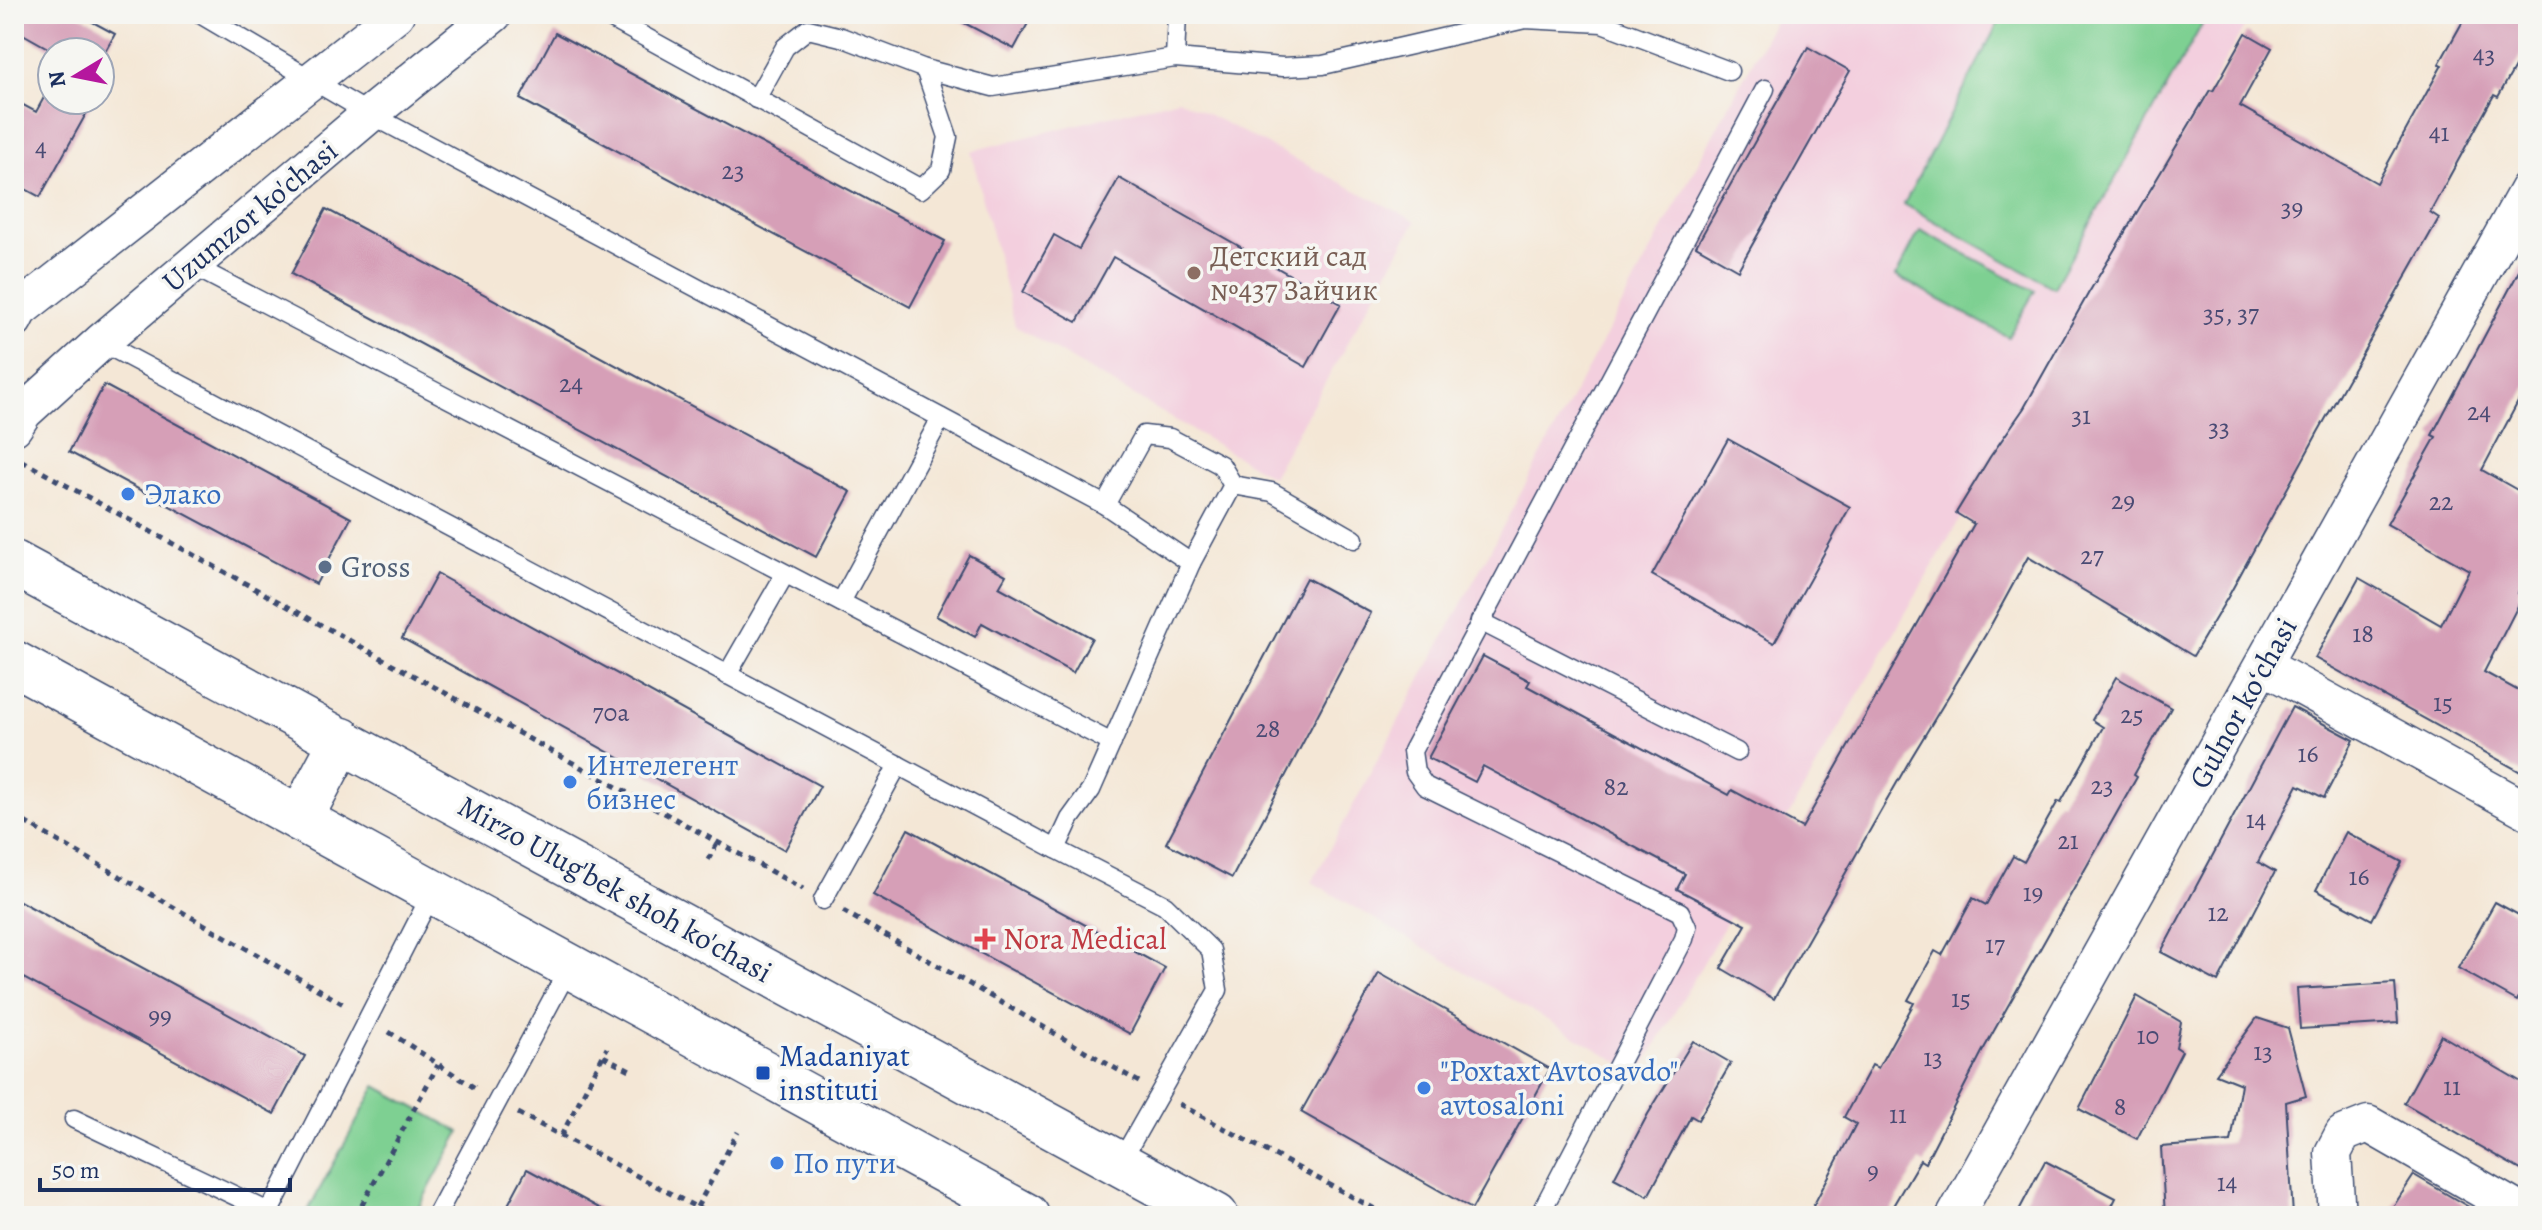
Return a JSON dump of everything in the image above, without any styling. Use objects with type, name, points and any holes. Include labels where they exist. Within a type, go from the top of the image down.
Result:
[{"type":"main road","name":"Mirzo Ulug'bek shoh ko'chasi","points":[[14,563],[1216,1216]]},
{"type":"main road","points":[[14,663],[1027,1216]]},
{"type":"main road","points":[[300,819],[342,740]]},
{"type":"street","points":[[14,320],[19,310],[396,14]]},
{"type":"street","name":"Uzumzor ko'chasi","points":[[14,427],[24,412],[101,342],[370,114],[494,14]]},
{"type":"street","name":"Gulnor koʻchasi","points":[[1955,1216],[2528,189]]},
{"type":"street","points":[[2264,666],[2528,811]]},
{"type":"street","points":[[2337,1216],[2333,1153],[2343,1134],[2368,1124],[2528,1216]]},
{"type":"lane","points":[[200,14],[370,114],[1105,505],[1191,563]]},
{"type":"lane","points":[[603,14],[921,189],[941,170],[948,137],[925,69]]},
{"type":"lane","points":[[1175,58],[1177,14]]},
{"type":"lane","points":[[756,99],[785,47],[808,29],[841,37],[925,69],[993,87],[1175,58],[1283,67],[1323,65],[1525,19],[1602,23],[1729,71]]},
{"type":"lane","points":[[1539,1216],[1684,939],[1687,927],[1680,912],[1425,786],[1415,772],[1412,751],[1765,89]]},
{"type":"lane","points":[[193,266],[1112,743]]},
{"type":"lane","points":[[101,342],[1165,905],[1211,950],[1218,990],[1120,1163]]},
{"type":"lane","points":[[841,602],[941,418]]},
{"type":"lane","points":[[1105,505],[1144,435],[1170,438],[1221,465],[1233,485],[1272,492],[1354,539]]},
{"type":"lane","points":[[1056,849],[1070,819],[1091,790],[1191,563],[1233,485]]},
{"type":"lane","points":[[727,675],[785,574]]},
{"type":"lane","points":[[1480,621],[1737,752]]},
{"type":"lane","points":[[823,900],[898,765]]},
{"type":"lane","points":[[74,1119],[268,1214],[433,891]]},
{"type":"lane","points":[[436,1216],[570,966]]},
{"type":"path","points":[[14,457],[805,890],[1161,1094],[1388,1216]]},
{"type":"path","points":[[708,860],[718,842]]},
{"type":"path","points":[[561,1136],[607,1048]]},
{"type":"path","points":[[603,1056],[632,1071]]},
{"type":"path","points":[[356,1216],[438,1065]]},
{"type":"path","points":[[697,1207],[738,1132]]},
{"type":"shaded area","points":[[1778,14],[2252,14],[1639,1074],[1312,882]]},
{"type":"shaded area","name":"Детский сад №437 Зайчик","points":[[1178,99],[1416,221],[1272,477],[1015,326],[971,151]]},
{"type":"green space","points":[[2003,14],[2191,14],[2204,21],[2054,288],[1904,204]]},
{"type":"green space","points":[[1920,230],[2035,291],[2008,337],[1896,276]]},
{"type":"green space","points":[[376,1086],[460,1132],[414,1216],[305,1216]]},
{"type":"building","points":[[14,14],[78,14],[115,34],[36,36],[36,41],[14,29]]},
{"type":"building","points":[[947,14],[1033,14],[1014,49]]},
{"type":"building","points":[[2467,14],[2528,14],[2528,44],[2498,97],[2494,95],[2430,212],[2439,218],[2193,656],[2028,557],[1774,999],[1721,968],[1746,925],[1677,889],[1685,874],[1483,766],[1475,782],[1428,758],[1483,656],[1530,681],[1527,686],[1729,795],[1732,790],[1802,828],[1974,524],[1956,513],[2024,408],[2088,294],[2246,33],[2272,48],[2240,106],[2377,183]]},
{"type":"building","points":[[555,33],[945,241],[910,307],[520,99]]},
{"type":"building","points":[[1808,47],[1850,71],[1738,270],[1696,246]]},
{"type":"building","points":[[14,100],[36,112],[36,116],[85,116],[40,197],[14,183]]},
{"type":"building","points":[[1119,178],[1341,304],[1306,367],[1113,257],[1077,322],[1023,292],[1054,235],[1079,249]]},
{"type":"building","points":[[326,209],[851,492],[816,557],[291,274]]},
{"type":"building","points":[[2528,254],[2528,383],[2482,470],[2528,496],[2528,573],[2518,593],[2523,596],[2484,672],[2528,696],[2528,776],[2315,658],[2359,578],[2441,625],[2469,570],[2387,524],[2436,437],[2432,435]]},
{"type":"building","points":[[104,385],[351,518],[316,584],[69,452]]},
{"type":"building","points":[[1728,439],[1850,507],[1774,643],[1652,575]]},
{"type":"building","points":[[969,555],[1006,575],[999,587],[1092,638],[1073,673],[982,623],[975,637],[936,616]]},
{"type":"building","points":[[437,574],[820,786],[785,850],[402,638]]},
{"type":"building","points":[[1306,578],[1371,613],[1232,878],[1166,843]]},
{"type":"building","points":[[2116,677],[2171,708],[2134,775],[2137,777],[1982,1052],[1925,1163],[1920,1160],[1887,1216],[1808,1216],[1856,1124],[1844,1117],[1872,1065],[1878,1068],[1914,1003],[1908,1000],[1935,951],[1942,955],[1973,898],[1986,905],[2013,856],[2024,862],[2103,727],[2092,720]]},
{"type":"building","points":[[2292,707],[2354,740],[2324,798],[2298,785],[2258,862],[2275,872],[2218,982],[2161,952]]},
{"type":"building","points":[[908,829],[1165,968],[1130,1034],[873,895]]},
{"type":"building","points":[[2346,832],[2402,862],[2372,920],[2316,890]]},
{"type":"building","points":[[14,898],[305,1056],[274,1114],[14,973]]},
{"type":"building","points":[[2495,902],[2528,920],[2528,980],[2517,1001],[2458,968]]},
{"type":"building","points":[[1379,973],[1550,1069],[1472,1209],[1301,1112]]},
{"type":"building","points":[[2395,983],[2398,1023],[2300,1029],[2297,989]]},
{"type":"building","points":[[2137,996],[2181,1022],[2176,1047],[2182,1051],[2137,1139],[2079,1109]]},
{"type":"building","points":[[2257,1018],[2288,1028],[2306,1096],[2286,1102],[2293,1216],[2165,1216],[2161,1147],[2231,1142],[2241,1084],[2216,1074]]},
{"type":"building","points":[[2441,1035],[2528,1086],[2528,1174],[2404,1103]]},
{"type":"building","points":[[1693,1041],[1731,1063],[1698,1120],[1691,1116],[1648,1196],[1614,1178],[1648,1114]]},
{"type":"building","points":[[2045,1161],[2116,1198],[2107,1216],[2016,1216]]},
{"type":"building","points":[[527,1169],[614,1216],[502,1216]]},
{"type":"building","points":[[2414,1175],[2484,1216],[2387,1216]]},
{"type":"place","name":"Детский сад №437 Зайчик","points":[[1194,273]]},
{"type":"place","name":"Элако","points":[[128,494]]},
{"type":"place","name":"Gross","points":[[325,567]]},
{"type":"place","name":"Интелегент бизнес","points":[[570,782]]},
{"type":"place","name":"Nora Medical","points":[[985,939]]},
{"type":"place","name":"Madaniyat instituti","points":[[763,1073]]},
{"type":"place","name":"\"Poxtaxt Avtosavdo\" avtosaloni","points":[[1424,1088]]},
{"type":"place","name":"По пути","points":[[777,1163]]}]
